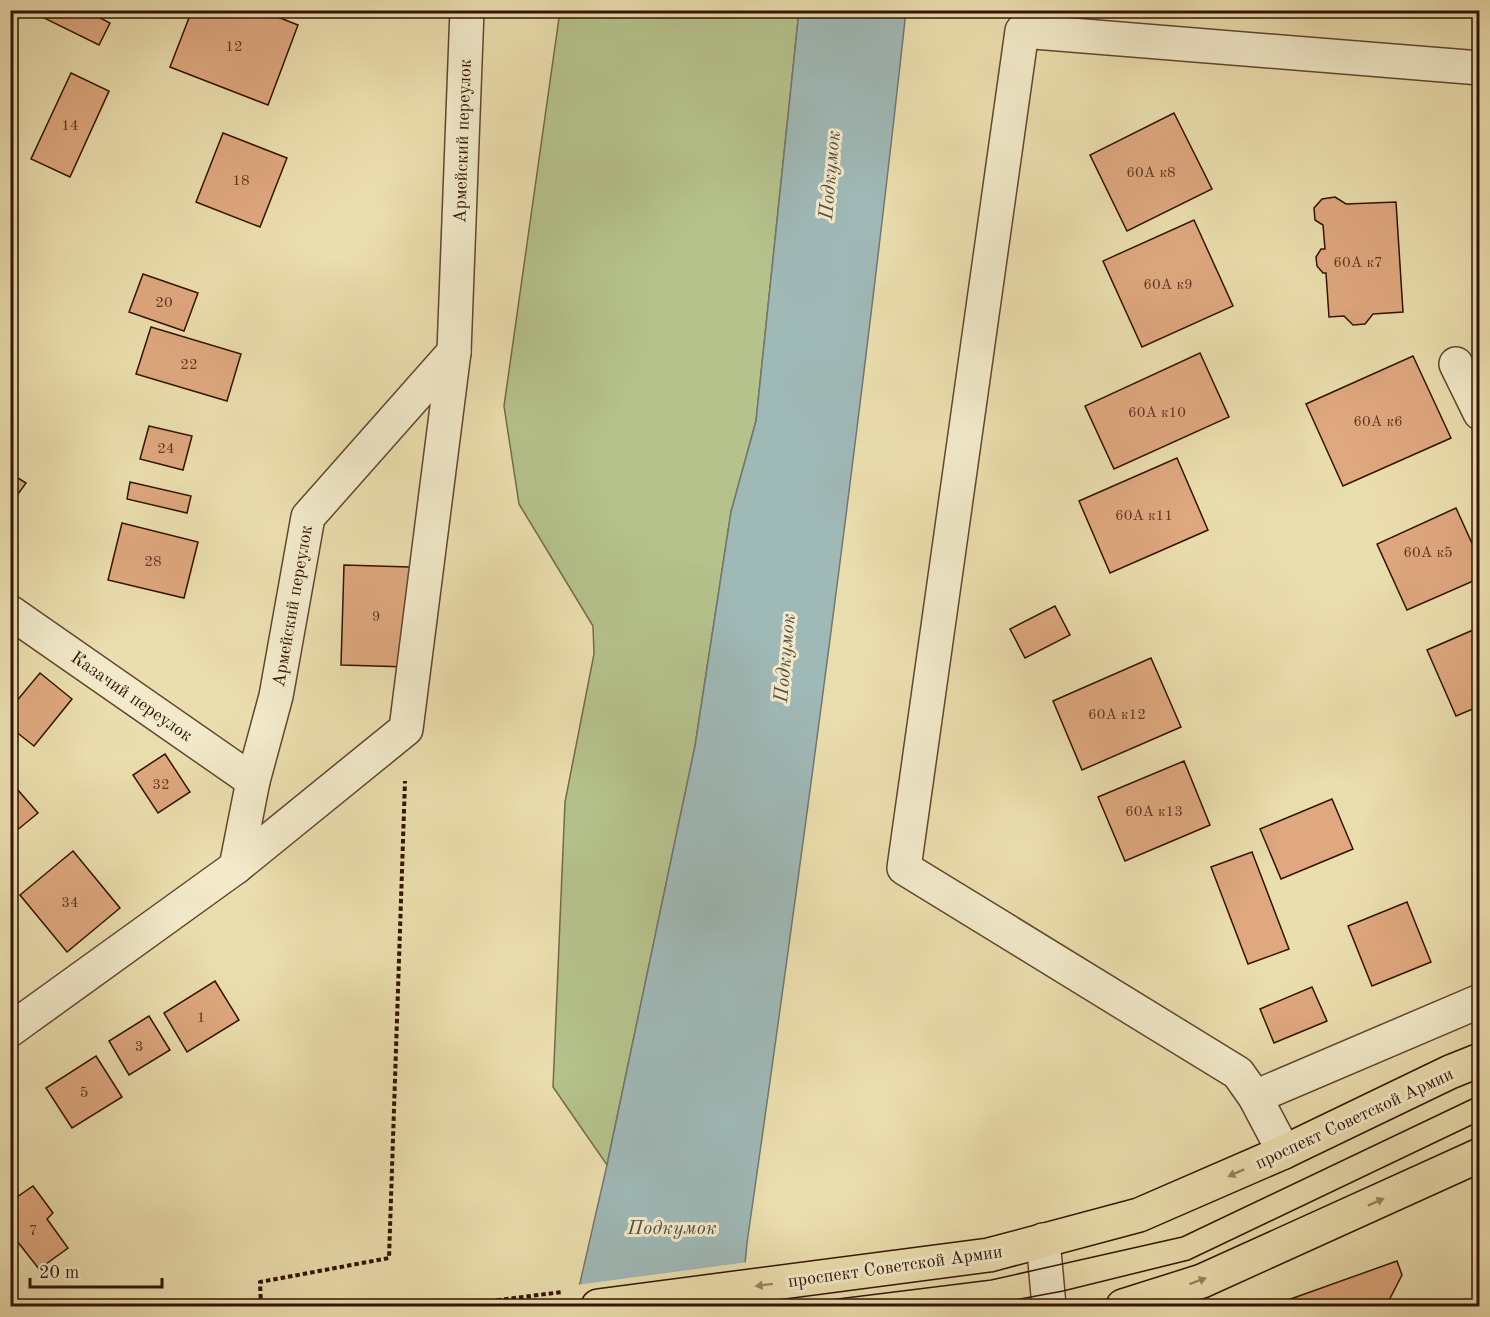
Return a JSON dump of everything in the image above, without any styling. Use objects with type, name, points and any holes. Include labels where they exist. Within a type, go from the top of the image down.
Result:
[{"type":"main road","name":"проспект Советской Армии","points":[[598,1306],[989,1255],[1139,1215],[1284,1152],[1479,1060]]},
{"type":"main road","points":[[1123,1306],[1202,1281],[1479,1155]]},
{"type":"street","name":"Армейский переулок","points":[[236,867],[253,781],[276,696],[308,517],[454,352],[467,10]]},
{"type":"street","points":[[1284,1152],[1255,1097],[1238,1073],[904,868],[1022,31],[1479,68]]},
{"type":"street","points":[[10,1030],[236,867],[406,729],[454,352]]},
{"type":"street","points":[[1456,364],[1479,412]]},
{"type":"street","name":"Казачий переулок","points":[[10,612],[253,781]]},
{"type":"street","points":[[1255,1097],[1479,1001]]},
{"type":"street","points":[[1043,1240],[1049,1306]]},
{"type":"path","points":[[261,1306],[260,1282],[389,1258],[406,729]]},
{"type":"green space","points":[[560,11],[799,11],[756,421],[731,512],[695,746],[607,1165],[553,1087],[565,802],[594,654],[593,626],[519,504],[504,406]]},
{"type":"water","name":"Подкумок","points":[[799,11],[906,11],[851,473],[747,1243],[741,1306],[577,1296],[607,1165],[695,746],[731,512],[756,421]]},
{"type":"pier","points":[[748,1262],[744,1306],[575,1306],[576,1285]]},
{"type":"building","points":[[43,10],[85,10],[110,23],[99,45],[40,16]]},
{"type":"building","points":[[192,10],[260,10],[298,25],[268,105],[170,67]]},
{"type":"building","points":[[71,73],[109,91],[70,177],[31,159]]},
{"type":"building","points":[[1174,113],[1212,189],[1127,231],[1090,155]]},
{"type":"building","points":[[223,133],[287,158],[260,227],[196,202]]},
{"type":"building","points":[[1335,197],[1346,204],[1396,202],[1403,312],[1373,314],[1365,324],[1353,325],[1344,316],[1329,317],[1326,273],[1323,273],[1317,266],[1316,257],[1321,249],[1325,249],[1323,225],[1315,220],[1314,208],[1322,199]]},
{"type":"building","points":[[1194,220],[1233,306],[1142,347],[1103,261]]},
{"type":"building","points":[[143,274],[198,293],[184,331],[129,312]]},
{"type":"building","points":[[151,327],[241,354],[227,401],[136,374]]},
{"type":"building","points":[[1200,353],[1229,417],[1114,469],[1085,406]]},
{"type":"building","points":[[1413,356],[1451,438],[1343,486],[1306,404]]},
{"type":"building","points":[[149,426],[192,436],[183,470],[140,459]]},
{"type":"building","points":[[1177,458],[1208,530],[1110,573],[1079,501]]},
{"type":"building","points":[[10,473],[26,483],[10,505]]},
{"type":"building","points":[[130,482],[191,496],[187,513],[127,499]]},
{"type":"building","points":[[1456,508],[1480,561],[1480,578],[1407,610],[1377,544]]},
{"type":"building","points":[[122,523],[198,542],[184,598],[108,580]]},
{"type":"building","points":[[344,565],[410,567],[408,667],[341,665]]},
{"type":"building","points":[[1055,606],[1070,635],[1025,658],[1010,629]]},
{"type":"building","points":[[1480,627],[1480,706],[1456,716],[1427,650]]},
{"type":"building","points":[[1151,658],[1181,727],[1082,770],[1053,701]]},
{"type":"building","points":[[40,673],[72,699],[34,746],[10,727],[10,709]]},
{"type":"building","points":[[165,754],[190,792],[158,813],[133,775]]},
{"type":"building","points":[[1184,761],[1210,825],[1125,861],[1098,797]]},
{"type":"building","points":[[10,781],[38,813],[10,836]]},
{"type":"building","points":[[1332,799],[1353,849],[1281,879],[1260,829]]},
{"type":"building","points":[[73,851],[120,908],[67,952],[20,895]]},
{"type":"building","points":[[1252,852],[1289,949],[1248,964],[1211,867]]},
{"type":"building","points":[[1407,902],[1431,962],[1372,986],[1348,926]]},
{"type":"building","points":[[215,981],[239,1020],[187,1052],[164,1013]]},
{"type":"building","points":[[1312,987],[1327,1021],[1274,1043],[1260,1009]]},
{"type":"building","points":[[149,1016],[170,1050],[129,1075],[109,1041]]},
{"type":"building","points":[[96,1056],[122,1097],[72,1128],[46,1088]]},
{"type":"building","points":[[33,1186],[53,1213],[47,1219],[68,1248],[39,1269],[17,1241],[10,1245],[10,1202]]},
{"type":"building","points":[[1397,1261],[1402,1275],[1386,1306],[1271,1306]]},
{"type":"tram line","points":[[781,1306],[991,1280],[1182,1237],[1480,1095]]},
{"type":"tram line","points":[[983,1306],[1063,1291],[1189,1260],[1480,1121]]}]
